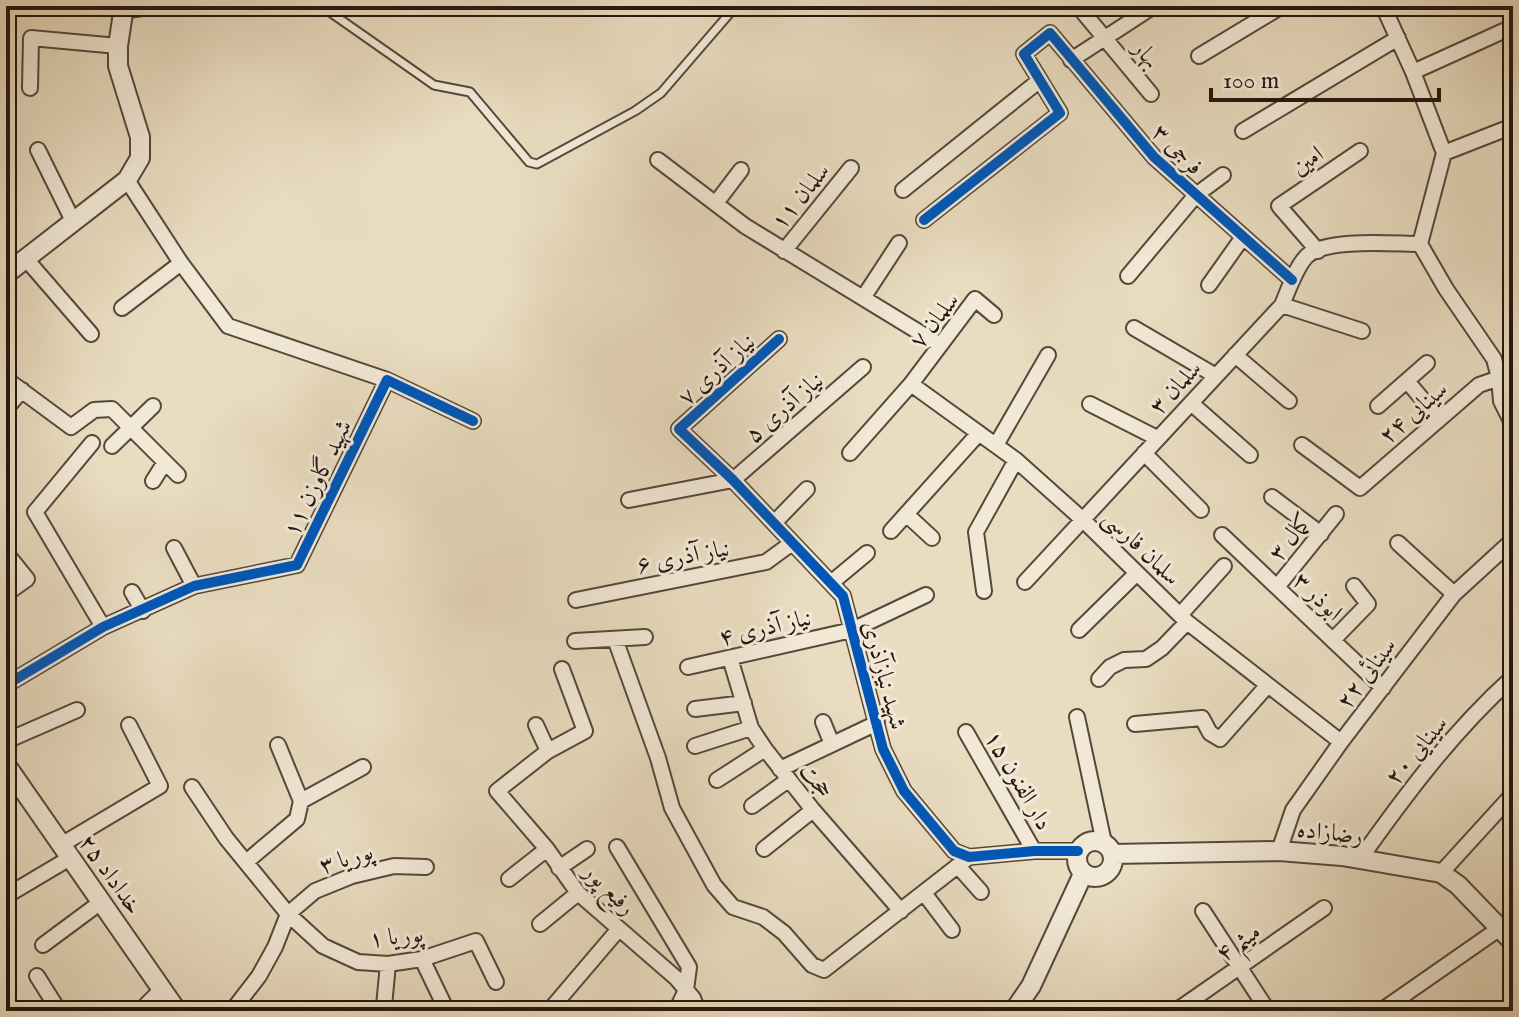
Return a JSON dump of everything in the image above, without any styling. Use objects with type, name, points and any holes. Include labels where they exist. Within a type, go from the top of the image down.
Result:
[{"type":"street","name":"بهار","points":[[1078,6],[1151,94]]},
{"type":"street","points":[[1071,60],[1154,6]]},
{"type":"street","points":[[1199,56],[1282,6]]},
{"type":"street","points":[[1383,6],[1413,72],[1444,153],[1420,244],[1446,289],[1494,359],[1501,401],[1513,425]]},
{"type":"street","points":[[6,274],[127,180],[140,158],[140,137],[118,66],[124,10]]},
{"type":"street","points":[[1413,72],[1510,28]]},
{"type":"street","name":"فرجی ۳","points":[[1040,80],[1024,54],[1050,33],[1154,157],[1292,280]]},
{"type":"street","points":[[30,88],[31,38],[118,46]]},
{"type":"street","points":[[1243,131],[1398,38]]},
{"type":"street","points":[[903,190],[1040,80],[1060,113],[924,220]]},
{"type":"street","points":[[1444,153],[1513,126]]},
{"type":"street","points":[[38,150],[73,221]]},
{"type":"street","name":"امین","points":[[1318,251],[1279,206],[1360,151]]},
{"type":"street","points":[[658,160],[784,251],[940,345]]},
{"type":"street","name":"سلمان ۱۱","points":[[784,251],[851,168]]},
{"type":"street","points":[[716,203],[741,170]]},
{"type":"street","points":[[1128,276],[1196,195],[1223,175]]},
{"type":"street","points":[[127,180],[181,263],[228,326],[387,380],[473,421]]},
{"type":"street","points":[[1209,285],[1243,237]]},
{"type":"street","points":[[863,298],[899,243]]},
{"type":"street","points":[[1318,251],[1340,244],[1420,244]]},
{"type":"street","name":"سلمان ۳","points":[[1025,582],[1282,305],[1292,280],[1308,254],[1318,251]]},
{"type":"street","points":[[26,259],[91,334]]},
{"type":"street","points":[[122,308],[181,263]]},
{"type":"street","name":"سلمان ۷","points":[[850,453],[911,384],[975,299],[994,315]]},
{"type":"street","points":[[1282,305],[1362,331]]},
{"type":"street","points":[[1134,328],[1216,376]]},
{"type":"street","name":"نیاز آذری ۷","points":[[679,429],[779,339]]},
{"type":"street","points":[[996,445],[1048,355]]},
{"type":"street","points":[[1235,355],[1289,401]]},
{"type":"street","points":[[1378,406],[1427,363]]},
{"type":"street","name":"نیاز آذری ۵","points":[[733,480],[863,367]]},
{"type":"street","name":"سینایی ۲۴","points":[[1302,445],[1360,488],[1479,385],[1499,378]]},
{"type":"street","points":[[6,379],[71,427],[94,410],[112,409],[178,475]]},
{"type":"street","name":"شهید گاوزن ۱۱","points":[[6,685],[103,627],[194,586],[297,565],[387,380]]},
{"type":"street","points":[[1407,381],[1439,419]]},
{"type":"street","name":"سلمان فارسی","points":[[911,384],[1016,460],[1184,618],[1341,742]]},
{"type":"street","points":[[6,409],[22,390]]},
{"type":"street","points":[[1191,403],[1250,455]]},
{"type":"street","points":[[1090,404],[1157,438]]},
{"type":"street","points":[[112,446],[153,406]]},
{"type":"street","name":"شهید نیازآذری","points":[[679,429],[733,480],[843,596],[883,749],[904,791],[964,861],[981,892]]},
{"type":"street","points":[[891,531],[979,433]]},
{"type":"street","points":[[92,443],[35,512],[103,627]]},
{"type":"street","points":[[1144,453],[1201,510]]},
{"type":"street","points":[[984,591],[976,532],[1016,460]]},
{"type":"street","points":[[153,481],[165,462]]},
{"type":"street","points":[[629,500],[733,480]]},
{"type":"street","points":[[774,523],[807,489]]},
{"type":"street","points":[[1272,497],[1321,534]]},
{"type":"street","points":[[906,514],[932,538]]},
{"type":"street","name":"کمال ۳","points":[[1277,587],[1336,514]]},
{"type":"street","name":"ابوذر ۳","points":[[1222,535],[1383,688]]},
{"type":"street","name":"سینائی ۲۲","points":[[1279,851],[1293,810],[1341,742],[1454,594],[1513,540]]},
{"type":"street","name":"نیاز آذری ۶","points":[[576,600],[766,562],[792,543]]},
{"type":"street","points":[[1398,543],[1454,594]]},
{"type":"street","points":[[174,548],[194,586]]},
{"type":"street","points":[[6,553],[27,579],[6,594]]},
{"type":"street","points":[[831,583],[867,553]]},
{"type":"street","points":[[1099,679],[1110,667],[1124,660],[1146,659],[1162,648],[1224,566]]},
{"type":"street","points":[[1079,630],[1137,573]]},
{"type":"street","points":[[1333,640],[1368,604],[1354,586]]},
{"type":"street","points":[[132,592],[143,611]]},
{"type":"street","name":"نیاز آذری ۴","points":[[688,667],[852,630],[926,595]]},
{"type":"street","points":[[575,641],[645,637]]},
{"type":"street","points":[[615,639],[658,758],[672,808],[714,885],[733,907],[763,917],[784,933],[812,965],[824,970],[964,861],[1034,851],[1078,851],[1089,841],[1108,848]]},
{"type":"street","name":"حجت","points":[[730,658],[751,728],[765,749],[813,810],[901,911]]},
{"type":"street","points":[[536,725],[548,751],[585,731],[562,669]]},
{"type":"street","name":"سینایی ۲۰","points":[[1360,859],[1422,775],[1513,677]]},
{"type":"street","points":[[1135,724],[1202,718],[1210,733],[1220,739],[1267,686]]},
{"type":"street","points":[[695,709],[744,703]]},
{"type":"street","points":[[6,741],[77,710]]},
{"type":"street","points":[[1077,717],[1108,848],[1110,869],[1105,874],[1090,877],[1083,874],[1077,863],[1078,851]]},
{"type":"street","points":[[823,722],[832,744]]},
{"type":"street","points":[[752,806],[784,775],[832,744],[877,723]]},
{"type":"street","points":[[6,896],[160,786],[129,725]]},
{"type":"street","points":[[695,746],[751,728]]},
{"type":"street","name":"دار الفنون ۱۵","points":[[966,732],[1034,851]]},
{"type":"street","points":[[246,862],[297,819],[301,801],[278,745]]},
{"type":"street","points":[[717,780],[765,749]]},
{"type":"street","name":"رفیع پور","points":[[548,751],[497,791],[547,849],[578,893],[676,978],[698,1011]]},
{"type":"street","name":"خداداد ۲۵","points":[[7,767],[177,1011]]},
{"type":"street","points":[[301,801],[363,767]]},
{"type":"street","name":"پوریا ۱","points":[[192,787],[226,838],[288,914],[323,946],[358,962],[388,964],[422,959],[476,941],[496,982]]},
{"type":"street","points":[[1381,1011],[1509,930],[1441,873],[1513,794]]},
{"type":"street","points":[[764,849],[813,810]]},
{"type":"street","points":[[617,847],[689,967],[686,990],[676,1011]]},
{"type":"street","name":"رضازاده","points":[[1108,848],[1279,851],[1360,859],[1441,873]]},
{"type":"street","points":[[509,879],[547,849]]},
{"type":"street","points":[[559,868],[587,849]]},
{"type":"street","name":"پوریا ۳","points":[[288,914],[315,891],[352,876],[394,866],[426,867]]},
{"type":"street","points":[[1014,1011],[1031,986],[1083,874]]},
{"type":"street","points":[[540,924],[578,893]]},
{"type":"street","points":[[924,893],[952,930]]},
{"type":"street","points":[[43,945],[101,902]]},
{"type":"street","name":"میثم ۴","points":[[1176,1011],[1324,908]]},
{"type":"street","points":[[1203,911],[1268,1011]]},
{"type":"street","points":[[232,1011],[259,976],[288,914]]},
{"type":"street","points":[[549,1011],[618,930]]},
{"type":"street","points":[[422,959],[447,1011]]},
{"type":"street","points":[[387,1011],[384,1006],[388,964]]},
{"type":"street","points":[[37,976],[59,1011]]},
{"type":"street","points":[[140,1011],[162,989]]},
{"type":"street","points":[[1400,998],[1410,1011]]},
{"type":"lane","points":[[124,10],[182,6]]},
{"type":"lane","points":[[315,6],[327,10],[434,85],[470,92],[529,162],[537,164],[635,111],[661,93],[736,6]]},
{"type":"cycle path","points":[[924,220],[1060,113],[1024,54],[1050,33],[1154,157],[1292,280]]},
{"type":"cycle path","points":[[779,339],[679,429],[733,480],[843,596],[883,749],[904,791],[954,851],[969,857],[1034,851],[1078,851]]},
{"type":"cycle path","points":[[6,685],[103,627],[194,586],[297,565],[387,380],[473,421]]}]
